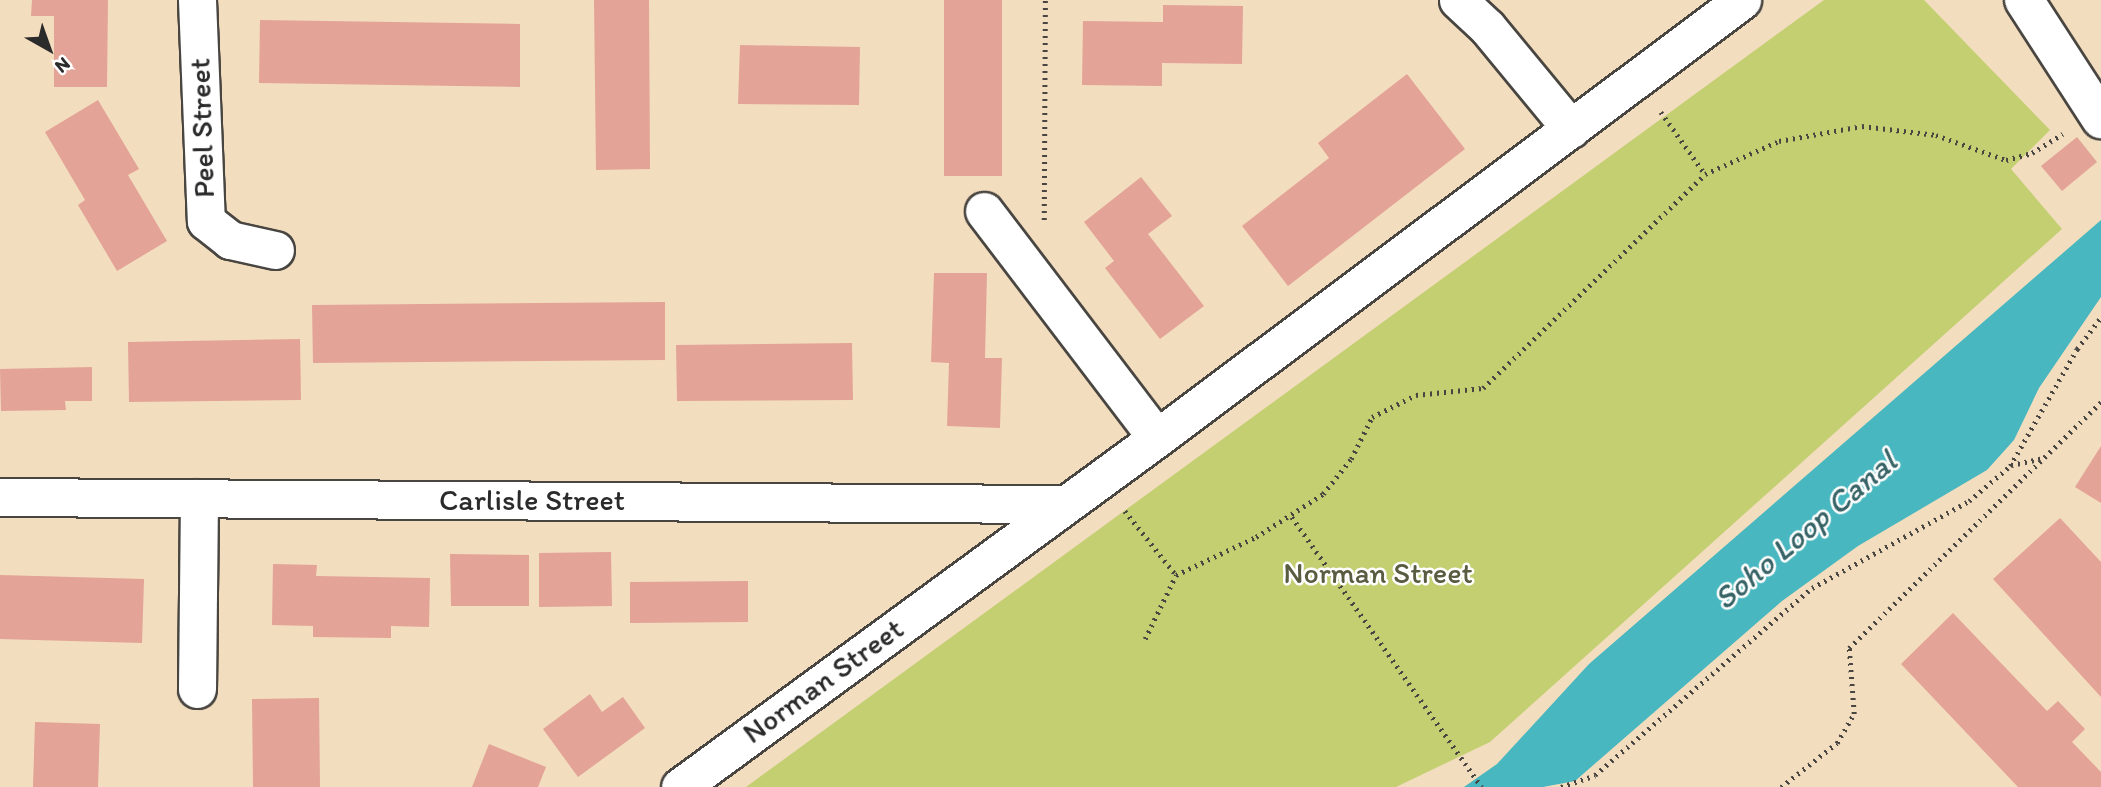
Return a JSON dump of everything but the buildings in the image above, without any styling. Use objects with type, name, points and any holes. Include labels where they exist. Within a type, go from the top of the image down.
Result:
[{"type":"main road","points":[[2025,0],[2098,115]]},
{"type":"street","name":"Peel Street","points":[[197,0],[206,221],[230,240],[275,250]]},
{"type":"street","points":[[1458,0],[1487,27],[1571,129]]},
{"type":"street","name":"Norman Street","points":[[680,787],[1157,438],[1742,0]]},
{"type":"street","points":[[984,211],[1157,438]]},
{"type":"street","name":"Carlisle Street","points":[[0,497],[1064,505]]},
{"type":"street","points":[[197,689],[199,498]]},
{"type":"path","points":[[1044,289],[1045,0]]},
{"type":"path","points":[[1637,79],[1705,174]]},
{"type":"path","points":[[1145,639],[1176,575],[1292,517],[1323,494],[1351,459],[1372,417],[1416,395],[1483,388],[1705,174],[1779,141],[1862,125],[1936,135],[2006,160],[2032,153],[2098,115]]},
{"type":"path","points":[[1561,787],[1595,775],[1812,588],[1969,501],[2010,466],[2077,349],[2101,317]]},
{"type":"path","points":[[1781,787],[1837,743],[1854,714],[1849,648],[2101,402]]},
{"type":"path","points":[[2010,466],[2042,458]]},
{"type":"path","points":[[1100,480],[1176,575]]},
{"type":"path","points":[[1292,517],[1434,715],[1482,787]]},
{"type":"green space","name":"Norman Street","points":[[1824,0],[1924,0],[2050,130],[2011,169],[2062,229],[1490,742],[1396,787],[746,787]]},
{"type":"water","name":"Soho Loop Canal","points":[[2101,220],[2101,297],[2039,388],[2014,440],[1987,470],[1858,546],[1782,601],[1575,781],[1543,787],[1464,787],[1497,764],[1589,664]]}]
